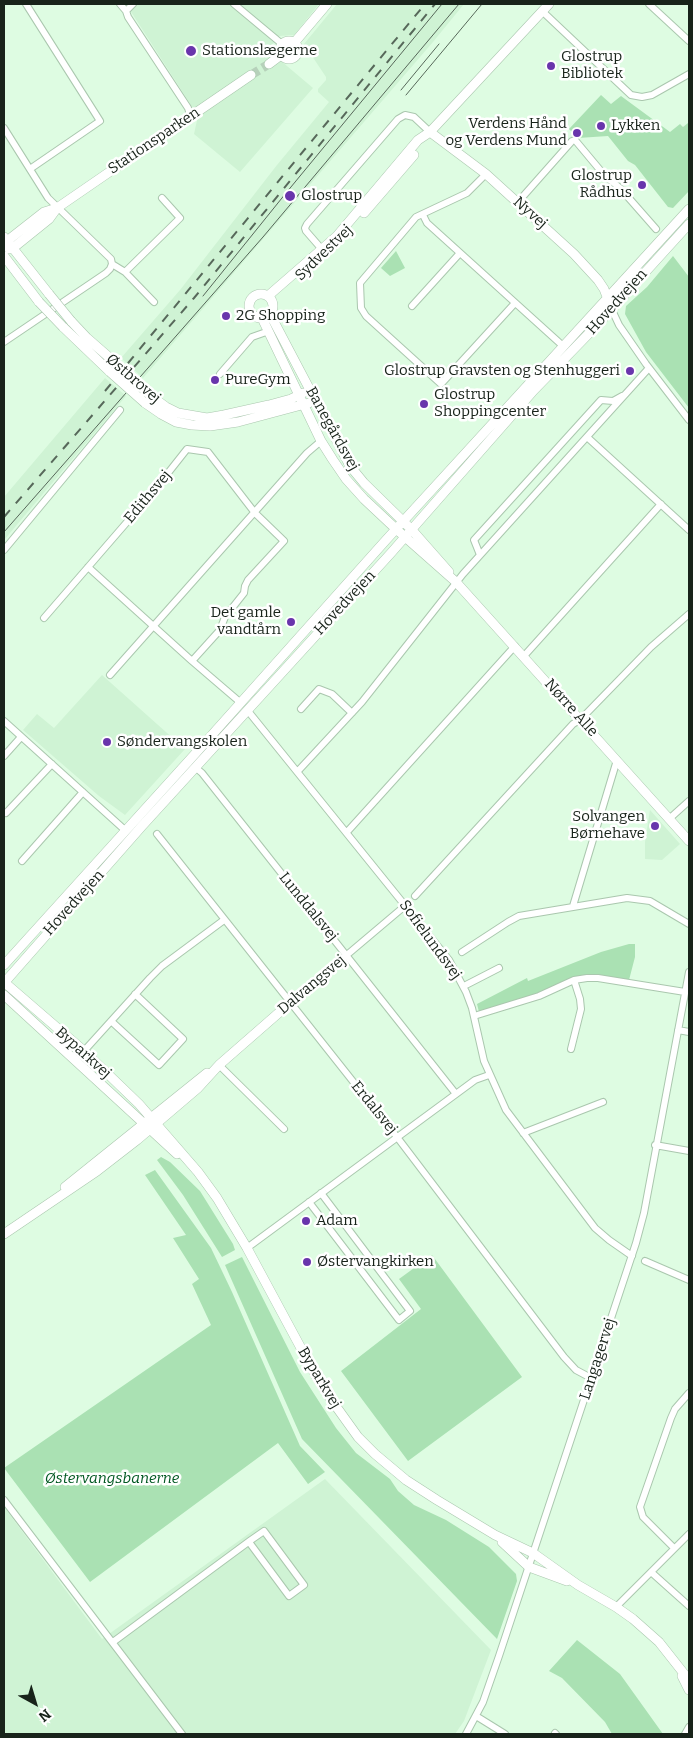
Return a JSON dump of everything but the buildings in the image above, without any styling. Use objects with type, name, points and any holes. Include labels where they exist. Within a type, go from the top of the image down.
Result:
[{"type":"street","points":[[26,4],[100,121],[30,169]]},
{"type":"street","points":[[120,4],[188,108],[190,115]]},
{"type":"street","points":[[126,11],[133,4]]},
{"type":"street","points":[[234,4],[282,44]]},
{"type":"street","points":[[294,43],[327,4]]},
{"type":"street","name":"Sydvestvej","points":[[270,299],[277,296],[324,252],[338,243],[390,184],[423,144],[430,132],[549,4]]},
{"type":"street","points":[[649,4],[689,41]]},
{"type":"street","points":[[542,12],[628,92],[642,97],[652,95],[689,74]]},
{"type":"street","points":[[288,41],[294,43],[298,51],[296,57],[286,59],[281,55],[282,44],[288,41]]},
{"type":"street","points":[[269,64],[281,55]]},
{"type":"street","name":"Stationsparken","points":[[6,245],[50,219],[57,208],[186,120],[190,115],[251,75]]},
{"type":"street","points":[[324,252],[306,231],[305,226],[398,119],[405,115],[414,117],[430,132]]},
{"type":"street","points":[[4,128],[48,198],[111,259],[112,264],[125,272],[154,302]]},
{"type":"street","name":"Nyvej","points":[[430,132],[486,174],[584,264],[598,280],[608,297],[612,310]]},
{"type":"street","points":[[518,202],[572,140],[575,140],[605,176],[620,188],[656,230]]},
{"type":"street","points":[[486,174],[470,191],[416,218],[360,283],[360,304],[366,316],[441,384],[515,302]]},
{"type":"street","points":[[125,272],[180,218],[162,198]]},
{"type":"street","name":"Hovedvejen","points":[[4,965],[404,521],[689,209]]},
{"type":"street","points":[[423,215],[427,223],[564,346]]},
{"type":"street","name":"Hovedvejen","points":[[4,982],[63,914],[405,538],[534,390],[612,310],[689,224]]},
{"type":"street","name":"Østbrovej","points":[[6,245],[108,363]]},
{"type":"street","points":[[412,306],[460,253]]},
{"type":"street","name":"Østbrovej","points":[[4,256],[40,302],[63,327],[108,363],[148,399],[161,414],[176,422],[210,426],[238,422],[316,401]]},
{"type":"street","points":[[4,342],[106,273],[112,264]]},
{"type":"street","points":[[262,294],[270,299],[273,308],[266,316],[257,317],[251,312],[250,302],[257,295],[262,294]]},
{"type":"street","points":[[612,310],[619,325],[689,420]]},
{"type":"street","name":"Banegårdsvej","points":[[266,316],[269,331],[322,441],[338,469],[396,530]]},
{"type":"street","name":"Banegårdsvej","points":[[266,316],[310,390],[353,470],[412,530]]},
{"type":"street","points":[[220,374],[252,337],[269,331]]},
{"type":"street","points":[[298,772],[352,712],[454,580],[480,556],[650,368]]},
{"type":"street","name":"Østbrovej","points":[[148,399],[178,413],[207,418],[260,407],[300,395],[310,390]]},
{"type":"street","points":[[480,556],[474,540],[601,400],[615,400],[625,394]]},
{"type":"street","points":[[605,400],[610,407],[607,415]]},
{"type":"street","points":[[4,550],[120,410]]},
{"type":"street","points":[[587,437],[689,530]]},
{"type":"street","points":[[110,676],[312,448],[322,441]]},
{"type":"street","name":"Edithsvej","points":[[44,618],[153,492],[187,449],[208,452],[255,512]]},
{"type":"street","points":[[524,656],[661,504]]},
{"type":"street","points":[[192,661],[220,630],[225,617],[244,593],[248,580],[284,541],[255,512]]},
{"type":"street","name":"Nørre Alle","points":[[396,530],[454,580],[689,841]]},
{"type":"street","name":"Nørre Alle","points":[[412,530],[446,567],[454,580]]},
{"type":"street","points":[[88,568],[241,702],[241,711],[221,734],[203,760]]},
{"type":"street","points":[[415,896],[573,724],[651,647],[689,614]]},
{"type":"street","points":[[347,832],[515,646]]},
{"type":"street","points":[[301,709],[319,689],[332,694],[352,712]]},
{"type":"street","name":"Sofielundsvej","points":[[248,711],[449,960],[464,986],[474,1016],[484,1061],[506,1110],[595,1228],[632,1256]]},
{"type":"street","points":[[4,721],[126,831]]},
{"type":"street","points":[[4,756],[21,736]]},
{"type":"street","points":[[573,906],[617,760]]},
{"type":"street","points":[[6,813],[52,764]]},
{"type":"street","name":"Lunddalsvej","points":[[196,768],[202,773],[456,1094]]},
{"type":"street","points":[[22,861],[84,792]]},
{"type":"street","points":[[670,819],[689,801]]},
{"type":"street","name":"Erdalsvej","points":[[157,834],[397,1137],[564,1357],[576,1370],[591,1378]]},
{"type":"street","points":[[462,952],[519,916],[628,898],[650,901],[689,924]]},
{"type":"street","name":"Dalvangsvej","points":[[4,1234],[97,1171],[196,1080],[219,1065],[406,905]]},
{"type":"street","points":[[84,1051],[162,966],[224,920]]},
{"type":"street","points":[[464,986],[498,968]]},
{"type":"street","name":"Langagervej","points":[[466,1734],[476,1716],[499,1656],[632,1256],[644,1213],[689,972]]},
{"type":"street","points":[[474,1016],[539,996],[574,980],[598,978],[685,992]]},
{"type":"street","points":[[571,1049],[581,1008],[574,980]]},
{"type":"street","name":"Byparkvej","points":[[4,982],[84,1051],[154,1120],[198,1172],[217,1198],[247,1248],[316,1376],[345,1420],[374,1454],[406,1480],[495,1535],[533,1553],[578,1585],[616,1607],[650,1633],[689,1680]]},
{"type":"street","points":[[111,1021],[159,1065],[183,1039],[135,994]]},
{"type":"street","name":"Byparkvej","points":[[4,995],[146,1127],[198,1172]]},
{"type":"street","points":[[678,1030],[689,1032]]},
{"type":"street","points":[[219,1065],[284,1129]]},
{"type":"street","points":[[247,1248],[478,1078],[489,1075]]},
{"type":"street","points":[[523,1133],[603,1102]]},
{"type":"street","points":[[656,1145],[689,1151]]},
{"type":"street","points":[[309,1202],[399,1320],[410,1311],[321,1194]]},
{"type":"street","points":[[645,1261],[689,1280]]},
{"type":"street","points":[[674,1548],[643,1517],[640,1507],[671,1418],[675,1409],[689,1393]]},
{"type":"street","points":[[4,1500],[182,1734]]},
{"type":"street","points":[[113,1642],[264,1530],[304,1585],[289,1596],[249,1542]]},
{"type":"street","points":[[616,1607],[689,1534]]},
{"type":"street","name":"Byparkvej","points":[[495,1535],[529,1566],[578,1585]]},
{"type":"street","points":[[651,1572],[689,1606]]},
{"type":"street","name":"Byparkvej","points":[[675,1662],[689,1690]]},
{"type":"street","points":[[476,1716],[505,1734]]},
{"type":"street","points":[[685,1734],[689,1727]]},
{"type":"shaded area","points":[[126,4],[319,4],[294,35],[279,36],[268,50],[313,88],[240,172],[194,134],[198,116]]},
{"type":"shaded area","points":[[337,4],[464,4],[143,378],[121,358],[180,290],[277,165],[329,102],[318,92],[326,77],[304,44]]},
{"type":"shaded area","points":[[105,378],[126,396],[4,540],[4,497]]},
{"type":"shaded area","name":"Søndervangskolen","points":[[102,675],[185,749],[125,815],[99,796],[23,730],[37,714],[54,728]]},
{"type":"shaded area","name":"Solvangen Børnehave","points":[[650,810],[680,844],[662,860],[645,859],[645,842]]},
{"type":"shaded area","points":[[325,1479],[491,1650],[464,1721],[455,1734],[4,1734],[4,1507],[102,1639]]},
{"type":"green space","points":[[601,95],[611,104],[621,96],[670,132],[680,124],[683,127],[688,123],[689,191],[673,208],[668,207],[635,165],[628,161],[608,136],[578,138],[569,129]]},
{"type":"green space","points":[[396,251],[405,268],[390,276],[381,268]]},
{"type":"green space","points":[[673,256],[689,277],[689,408],[646,352],[625,314],[626,306],[647,287]]},
{"type":"green space","points":[[635,944],[635,957],[629,980],[598,975],[580,976],[539,994],[479,1012],[477,1004],[527,978],[528,981],[601,952]]},
{"type":"green space","points":[[161,1157],[170,1162],[200,1191],[235,1250],[222,1257],[183,1195],[157,1160]]},
{"type":"green space","name":"Østervangsbanerne","points":[[155,1170],[211,1248],[300,1446],[325,1472],[308,1484],[278,1443],[90,1582],[4,1468],[211,1325],[192,1284],[199,1279],[173,1238],[186,1235],[145,1175]]},
{"type":"green space","points":[[432,1255],[522,1377],[408,1461],[341,1371],[421,1309],[399,1279]]},
{"type":"green space","points":[[242,1257],[300,1372],[336,1428],[356,1453],[390,1479],[398,1491],[414,1505],[446,1520],[489,1547],[516,1574],[517,1581],[497,1639],[302,1439],[225,1265]]},
{"type":"green space","points":[[577,1640],[620,1674],[663,1734],[612,1734],[605,1722],[562,1678],[549,1671]]},
{"type":"tunnel","points":[[251,75],[269,64]]},
{"type":"tram line","points":[[203,296],[442,4]]},
{"type":"tram line","points":[[4,532],[263,237],[459,4]]},
{"type":"tram line","points":[[406,95],[482,4]]},
{"type":"tram line","points":[[401,90],[439,44]]},
{"type":"railway","points":[[105,391],[425,4]]},
{"type":"railway","points":[[4,517],[194,298],[435,4]]},
{"type":"place","name":"Stationslægerne","points":[[191,51]]},
{"type":"place","name":"Glostrup Bibliotek","points":[[551,66]]},
{"type":"place","name":"Lykken","points":[[601,126]]},
{"type":"place","name":"Verdens Hånd og Verdens Mund","points":[[577,133]]},
{"type":"place","name":"Glostrup Rådhus","points":[[642,185]]},
{"type":"place","name":"Glostrup","points":[[290,196]]},
{"type":"place","name":"2G Shopping","points":[[226,316]]},
{"type":"place","name":"Glostrup Gravsten og Stenhuggeri","points":[[630,371]]},
{"type":"place","name":"PureGym","points":[[215,380]]},
{"type":"place","name":"Glostrup Shoppingcenter","points":[[424,404]]},
{"type":"place","name":"Det gamle vandtårn","points":[[291,622]]},
{"type":"place","name":"Søndervangskolen","points":[[107,742]]},
{"type":"place","name":"Solvangen Børnehave","points":[[655,826]]},
{"type":"place","name":"Adam","points":[[306,1221]]},
{"type":"place","name":"Østervangkirken","points":[[307,1262]]}]
